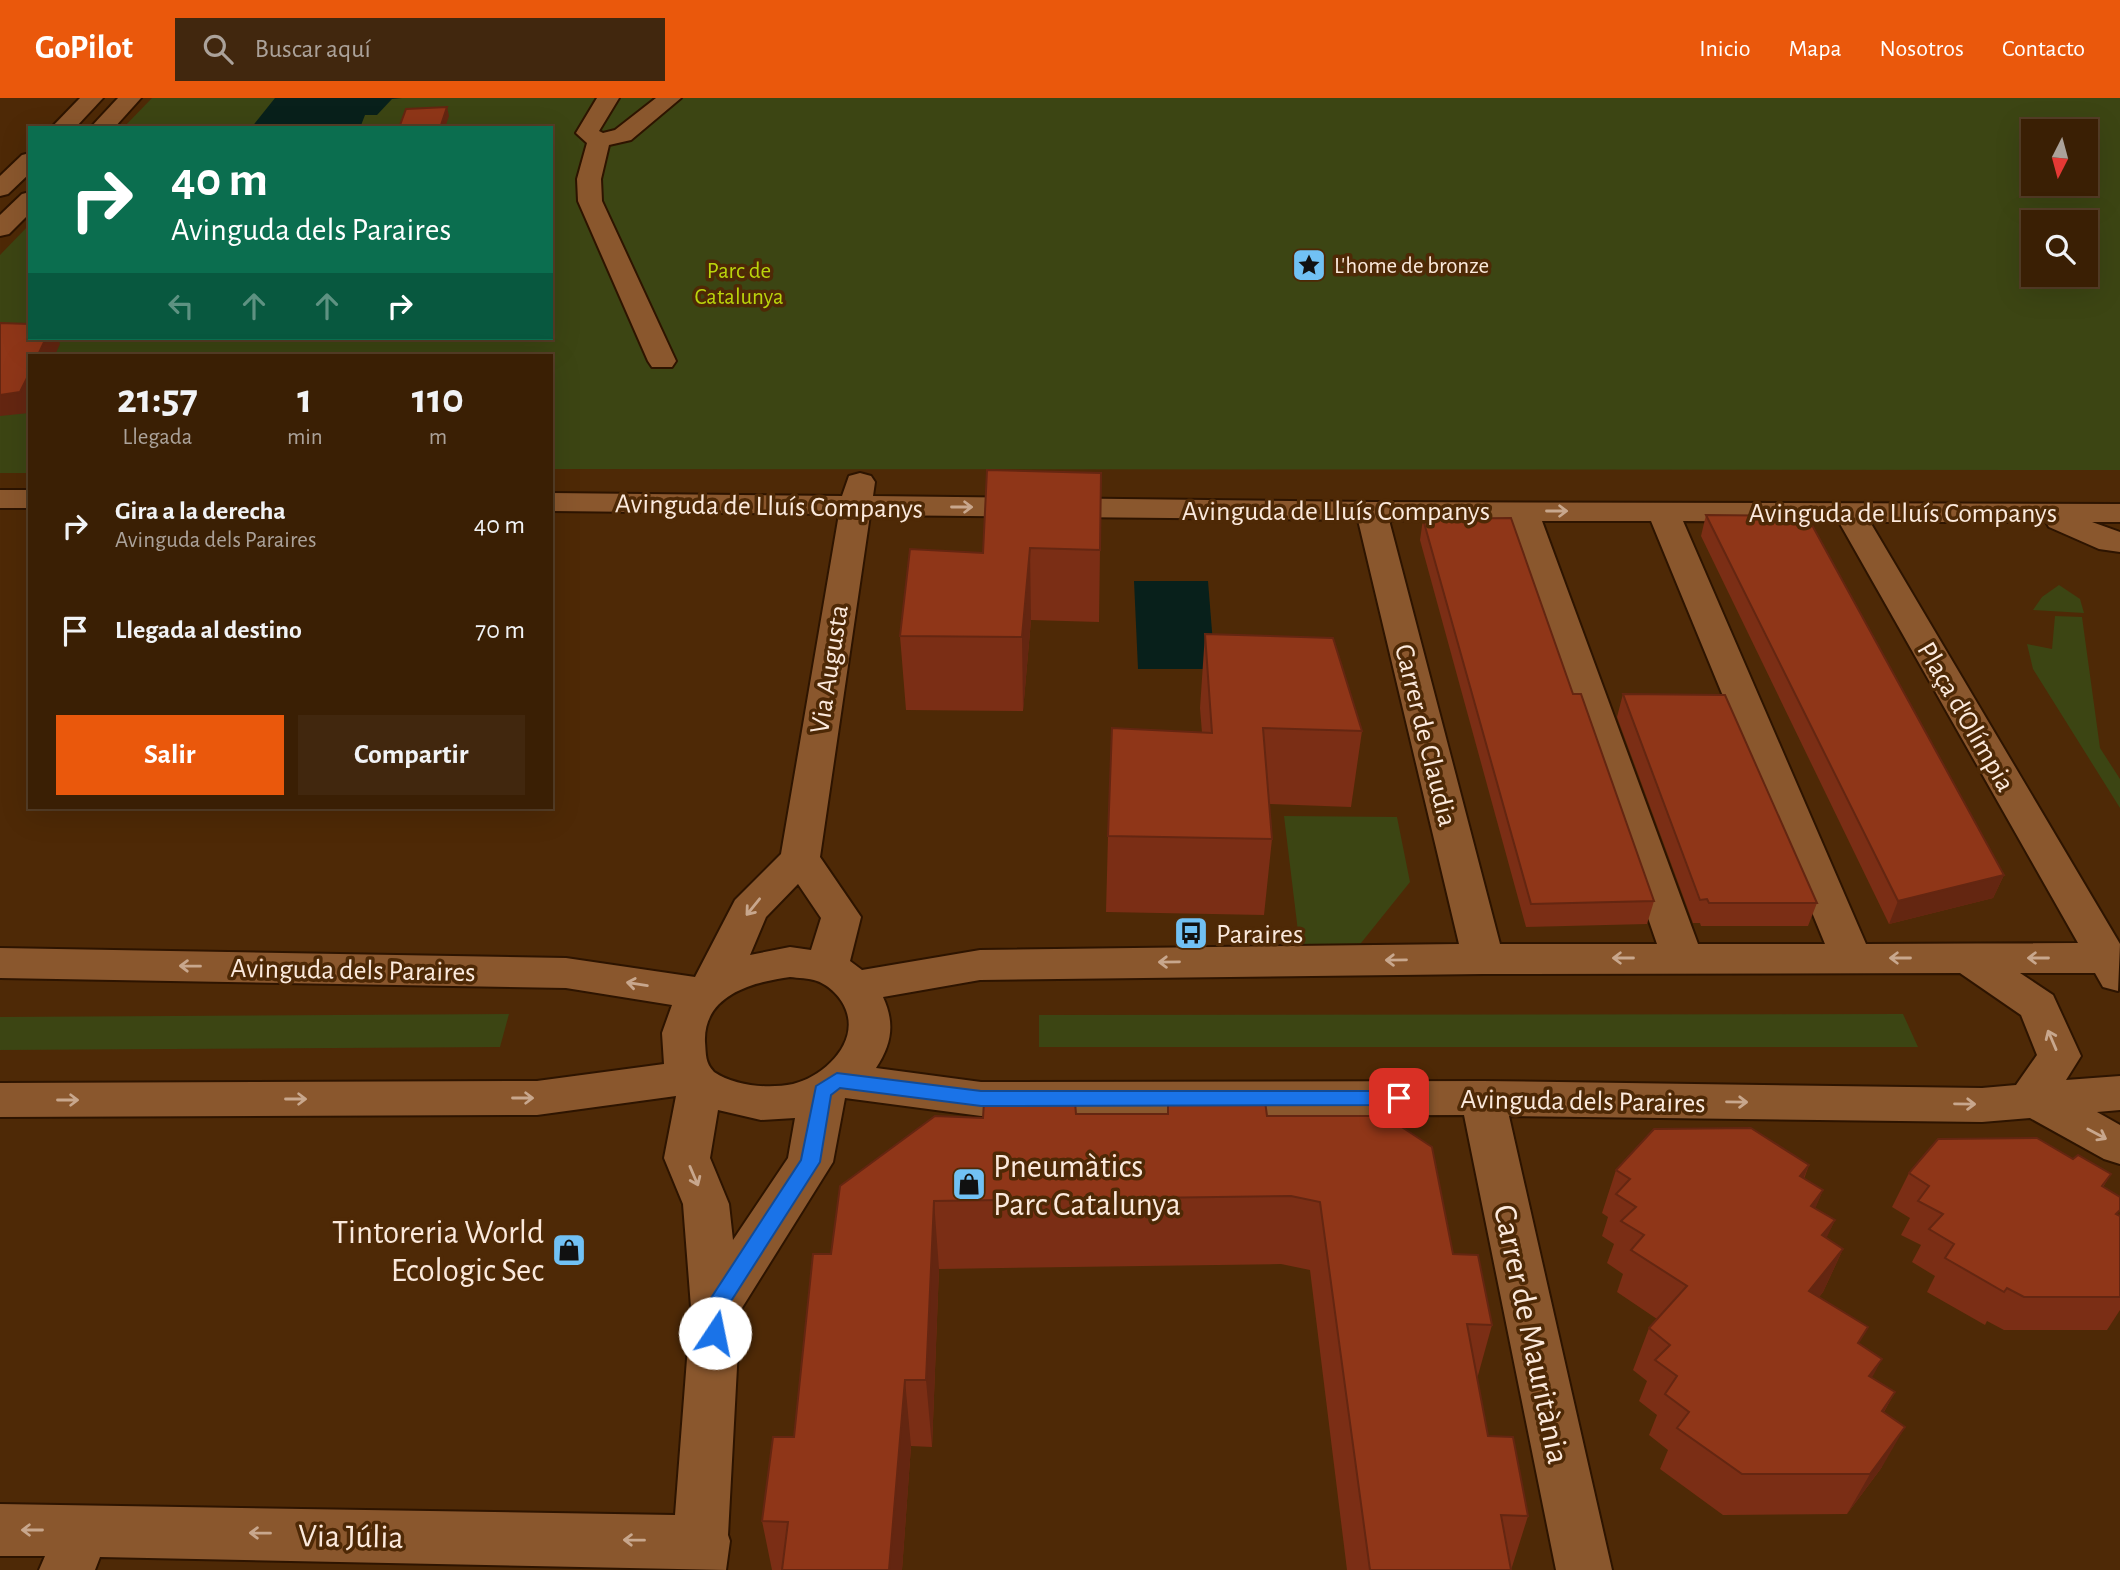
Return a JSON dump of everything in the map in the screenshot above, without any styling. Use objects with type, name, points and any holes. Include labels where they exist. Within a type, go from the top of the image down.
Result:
[{"type":"street","points":[[64,126],[92,98]]},
{"type":"street","points":[[103,126],[130,98]]},
{"type":"street","points":[[608,98],[593,137],[590,201],[662,361]]},
{"type":"street","points":[[593,137],[623,135],[670,98]]},
{"type":"street","points":[[0,189],[28,162]]},
{"type":"street","points":[[0,229],[28,201]]},
{"type":"street","points":[[0,482],[28,482]]},
{"type":"street","name":"Avinguda de Lluís Companys","points":[[553,482],[1371,511],[2120,513]]},
{"type":"street","points":[[1849,512],[1912,488]]},
{"type":"street","name":"Avinguda de Lluís Companys","points":[[553,502],[857,494],[1912,488],[2120,490]]},
{"type":"street","name":"Via Augusta","points":[[800,859],[857,494]]},
{"type":"street","points":[[0,499],[28,499]]},
{"type":"street","name":"Carrer de Claudia","points":[[1371,511],[1483,958]]},
{"type":"street","points":[[1522,511],[1683,958]]},
{"type":"street","points":[[1663,512],[1852,958]]},
{"type":"street","name":"Plaça d'Olímpia","points":[[1849,512],[2113,968]]},
{"type":"street","points":[[2045,513],[2110,542],[2120,542]]},
{"type":"street","points":[[0,1100],[537,1098],[696,1082],[741,1102],[782,1103],[830,1086],[853,1069],[870,1040],[871,1011],[841,977],[841,917],[800,859],[749,910],[711,988]]},
{"type":"street","points":[[701,1556],[716,1307],[706,1204],[687,1158],[696,1082],[685,1064],[680,1035],[692,1006],[711,988],[752,966],[790,962],[841,977],[980,965],[1483,958],[1968,958],[2113,968]]},
{"type":"street","points":[[1968,958],[2038,1006],[2059,1056],[2031,1098],[2120,1146]]},
{"type":"street","name":"Avinguda dels Paraires","points":[[0,963],[566,973],[711,988]]},
{"type":"street","points":[[716,1307],[810,1162],[830,1086]]},
{"type":"street","name":"Avinguda dels Paraires","points":[[830,1086],[981,1098],[1483,1098],[1982,1105],[2031,1098],[2120,1093]]},
{"type":"street","name":"Carrer de Mauritània","points":[[1483,1098],[1584,1570]]},
{"type":"street","name":"Via Júlia","points":[[0,1530],[75,1550],[701,1556]]},
{"type":"green space","name":"Parc de Catalunya","points":[[152,98],[2120,98],[2120,470],[553,469],[553,354],[28,354],[28,473],[0,473],[0,255],[28,226],[28,340],[553,340],[553,126],[125,126]]},
{"type":"green space","points":[[2059,585],[2080,599],[2084,613],[2033,610],[2042,597]]},
{"type":"green space","points":[[2055,616],[2082,617],[2100,748],[2120,779],[2120,808],[2033,669],[2027,644],[2052,649]]},
{"type":"green space","points":[[1284,816],[1397,817],[1410,882],[1357,948],[1300,948]]},
{"type":"green space","points":[[509,1014],[500,1047],[0,1050],[0,1017]]},
{"type":"green space","points":[[1903,1014],[1918,1047],[1039,1047],[1039,1015]]},
{"type":"water","points":[[275,98],[402,98],[392,99],[377,115],[365,115],[361,126],[253,126]]},
{"type":"water","points":[[1134,581],[1208,581],[1215,669],[1138,669]]},
{"type":"building","points":[[447,107],[441,126],[400,126],[406,109]]},
{"type":"building","points":[[0,323],[28,324],[28,340],[45,340],[38,354],[28,354],[28,376],[20,392],[0,395]]},
{"type":"building","points":[[987,470],[1101,473],[1100,550],[1030,548],[1022,637],[900,636],[910,549],[983,553]]},
{"type":"building","points":[[1706,515],[1807,516],[2004,875],[1898,901]]},
{"type":"building","points":[[1511,518],[1573,694],[1581,694],[1654,901],[1531,904],[1423,519]]},
{"type":"building","points":[[1205,634],[1333,638],[1362,731],[1263,728],[1272,839],[1108,836],[1112,728],[1212,733]]},
{"type":"building","points":[[1623,694],[1725,695],[1817,903],[1709,903],[1707,899],[1700,900]]},
{"type":"building","points":[[1168,1101],[1265,1101],[1267,1116],[1385,1116],[1432,1147],[1453,1254],[1478,1255],[1492,1325],[1467,1324],[1488,1436],[1513,1437],[1528,1516],[1501,1515],[1511,1570],[1370,1570],[1320,1202],[1291,1196],[934,1201],[926,1380],[905,1380],[889,1570],[782,1570],[788,1522],[762,1521],[773,1437],[794,1437],[813,1254],[831,1254],[840,1186],[935,1116],[983,1118],[984,1102],[1075,1102],[1076,1114],[1168,1114]]},
{"type":"building","points":[[1751,1128],[1809,1165],[1800,1176],[1823,1190],[1811,1206],[1835,1220],[1822,1235],[1843,1249],[1809,1291],[1868,1327],[1858,1343],[1882,1359],[1869,1376],[1895,1392],[1882,1411],[1905,1427],[1870,1474],[1742,1474],[1677,1428],[1689,1412],[1665,1394],[1677,1376],[1655,1360],[1670,1345],[1649,1328],[1687,1286],[1631,1250],[1644,1235],[1621,1221],[1636,1207],[1616,1194],[1630,1179],[1616,1170],[1654,1129]]},
{"type":"building","points":[[2037,1138],[2073,1159],[2078,1155],[2111,1174],[2102,1186],[2120,1197],[2120,1210],[2116,1214],[2120,1216],[2120,1297],[2024,1297],[2007,1288],[2004,1292],[1945,1258],[1954,1244],[1929,1229],[1943,1214],[1918,1201],[1929,1186],[1909,1173],[1938,1139]]},
{"type":"place","name":"L'home de bronze","points":[[1309,265]]},
{"type":"place","name":"Paraires","points":[[1191,933]]},
{"type":"place","name":"Pneumàtics Parc Catalunya","points":[[969,1184]]},
{"type":"place","name":"Tintoreria World Ecologic Sec","points":[[569,1250]]},
{"type":"route","points":[[715,1333],[716,1307],[810,1162],[822,1091],[837,1080],[981,1098],[1399,1098]]}]
